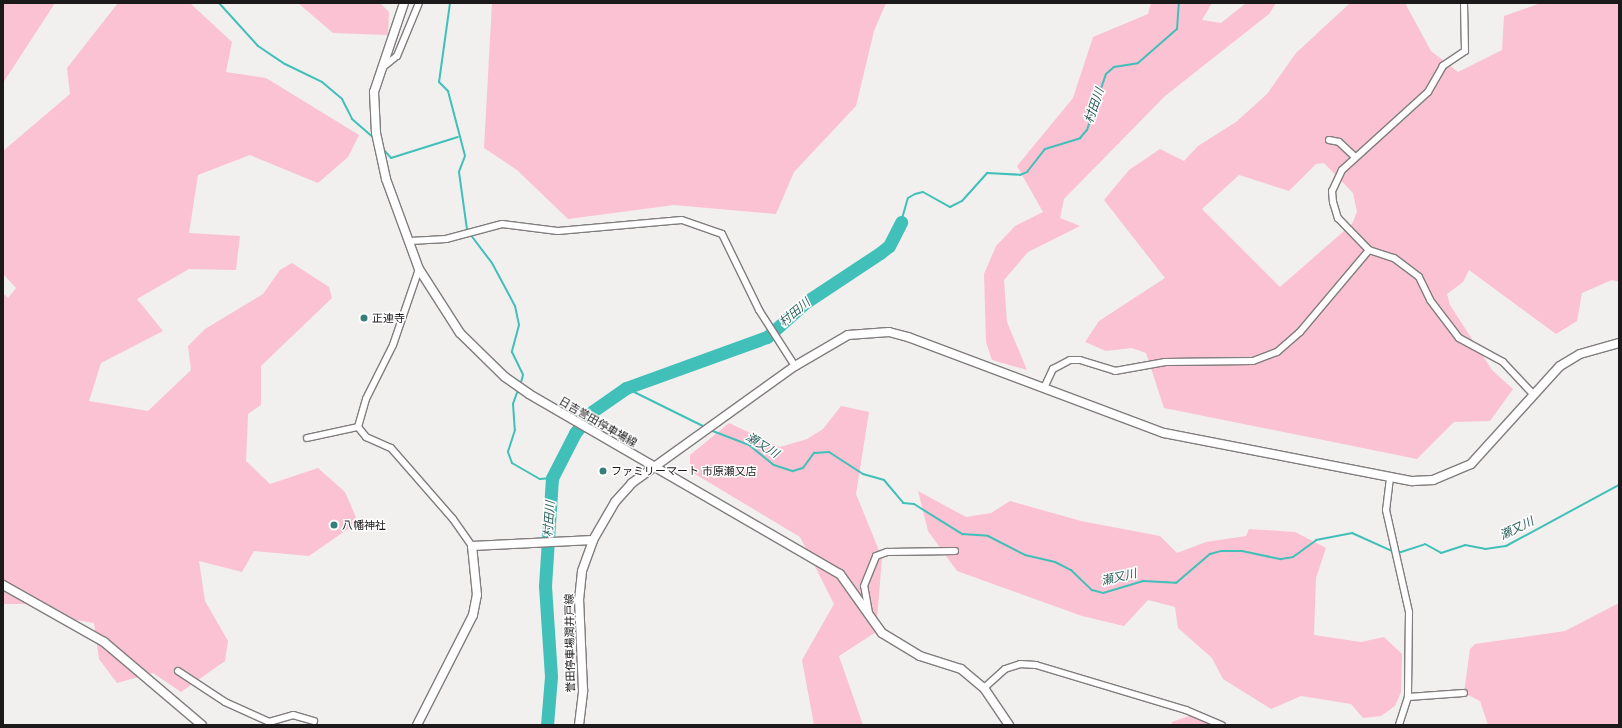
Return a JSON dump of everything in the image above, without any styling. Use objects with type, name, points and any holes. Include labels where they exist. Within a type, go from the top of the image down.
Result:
[{"type":"street","name":"日吉誉田停車場線","points":[[404,3],[380,70],[374,92],[376,133],[386,179],[419,269],[460,333],[505,378],[620,448],[656,467],[840,574],[871,621],[899,646],[961,669],[984,688],[1009,725]]},
{"type":"street","points":[[380,70],[396,56],[419,3]]},
{"type":"street","points":[[1464,3],[1465,51],[1443,66],[1428,92],[1355,157],[1339,176],[1332,196],[1338,218],[1369,250],[1394,258],[1413,270],[1459,338],[1503,362],[1532,393]]},
{"type":"street","points":[[1329,140],[1339,142],[1355,157]]},
{"type":"street","points":[[410,241],[446,239],[502,224],[558,231],[682,220],[722,234],[759,310],[795,366]]},
{"type":"street","points":[[1044,388],[1053,369],[1070,360],[1080,360],[1115,371],[1165,362],[1252,361],[1277,352],[1300,332],[1369,250]]},
{"type":"street","points":[[358,427],[366,399],[393,345],[419,269]]},
{"type":"street","name":"誉田停車場潤井戸線","points":[[579,725],[583,690],[579,600],[582,571],[593,540],[620,494],[697,436],[822,347],[848,335],[889,332],[1164,433],[1390,478],[1433,480],[1463,469],[1484,454],[1532,393],[1567,361],[1619,343]]},
{"type":"street","points":[[307,438],[358,427]]},
{"type":"street","points":[[358,427],[366,437],[391,448],[453,519],[472,546],[477,595],[473,615],[417,725]]},
{"type":"street","points":[[1390,478],[1386,510],[1409,612],[1408,697],[1399,725]]},
{"type":"street","points":[[472,546],[522,545],[593,540]]},
{"type":"street","points":[[871,621],[864,586],[876,556],[887,552],[955,551]]},
{"type":"street","points":[[3,585],[104,642],[202,725]]},
{"type":"street","points":[[984,688],[1005,669],[1020,664],[1036,665],[1186,710],[1222,725]]},
{"type":"street","points":[[178,671],[225,702],[269,722],[292,715],[314,721]]},
{"type":"street","points":[[1408,697],[1464,693]]},
{"type":"shaded area","points":[[3,3],[55,3],[3,83]]},
{"type":"shaded area","points":[[118,3],[190,3],[232,42],[226,72],[266,78],[359,135],[348,157],[318,183],[250,155],[198,175],[189,233],[240,236],[236,270],[189,269],[137,299],[163,331],[101,363],[89,401],[148,411],[191,370],[188,346],[205,329],[263,294],[280,270],[292,263],[329,287],[332,298],[261,366],[261,405],[248,414],[246,461],[270,484],[318,468],[345,492],[358,522],[309,556],[254,551],[242,572],[199,561],[205,601],[228,641],[225,661],[181,692],[153,673],[117,683],[99,659],[94,623],[58,617],[37,604],[3,604],[3,293],[8,298],[16,288],[3,274],[3,151],[70,94],[67,68]]},
{"type":"shaded area","points":[[298,3],[380,3],[389,12],[388,35],[333,33]]},
{"type":"shaded area","points":[[492,3],[886,3],[874,31],[856,106],[794,172],[776,214],[674,205],[568,219],[517,170],[484,148]]},
{"type":"shaded area","points":[[1151,3],[1212,3],[1202,20],[1221,23],[1246,3],[1276,3],[1269,14],[1165,96],[1064,199],[1060,218],[1080,226],[1028,252],[1004,280],[1007,322],[1027,370],[992,360],[986,342],[984,274],[996,246],[1015,226],[1043,212],[1017,166],[1073,98],[1093,37],[1148,14]]},
{"type":"shaded area","points":[[1350,3],[1405,3],[1431,51],[1458,72],[1502,50],[1504,16],[1541,3],[1619,3],[1619,282],[1612,280],[1582,293],[1577,321],[1556,334],[1469,270],[1463,282],[1447,294],[1450,305],[1492,370],[1513,389],[1490,421],[1454,422],[1417,459],[1164,408],[1146,353],[1132,348],[1106,351],[1085,342],[1099,321],[1165,278],[1104,200],[1129,170],[1160,149],[1184,161],[1198,146],[1236,122],[1267,94],[1296,53]],"holes":[[[1324,163],[1353,193],[1357,212],[1352,224],[1280,287],[1202,209],[1239,175],[1289,191],[1316,164]]]},
{"type":"shaded area","points":[[841,406],[869,412],[856,494],[882,558],[876,632],[839,656],[863,725],[814,725],[802,660],[834,604],[800,537],[690,471],[690,455],[729,423],[780,447],[807,439],[823,429]]},
{"type":"shaded area","points":[[918,491],[966,517],[991,513],[1010,501],[1081,521],[1160,536],[1177,553],[1206,542],[1246,536],[1249,529],[1295,532],[1326,548],[1316,578],[1314,635],[1361,642],[1384,637],[1402,654],[1401,692],[1395,706],[1381,716],[1363,718],[1351,704],[1301,696],[1271,709],[1223,679],[1212,658],[1178,628],[1175,607],[1148,600],[1124,626],[1082,616],[957,571],[928,531]]},
{"type":"shaded area","points":[[1619,603],[1619,725],[1488,725],[1480,701],[1464,693],[1470,649],[1475,644],[1565,631]]},
{"type":"shaded area","points":[[1198,713],[1220,725],[1172,725],[1172,722]]},
{"type":"waterway","points":[[219,3],[258,46],[285,64],[322,82],[342,99],[352,119],[374,138]]},
{"type":"waterway","points":[[450,3],[439,82],[448,91],[465,156],[459,172],[467,230],[492,263],[515,306],[519,325],[512,352],[523,375],[520,386]]},
{"type":"waterway","name":"村田川","points":[[901,222],[908,198],[915,194],[923,192],[950,207],[962,201],[987,173],[1020,175],[1027,172],[1045,149],[1080,138],[1087,130],[1106,74],[1114,67],[1138,63],[1177,29],[1179,3]]},
{"type":"waterway","points":[[383,149],[391,158],[458,137]]},
{"type":"waterway","name":"村田川","points":[[547,725],[551,676],[545,586],[552,478],[575,433],[593,411],[626,388],[767,337],[806,302],[889,246],[901,222]]},
{"type":"waterway","name":"瀬又川","points":[[626,388],[705,427]]},
{"type":"waterway","points":[[518,390],[513,404],[515,430],[508,452],[512,463],[540,479],[552,478]]},
{"type":"waterway","name":"瀬又川","points":[[710,430],[749,445],[774,465],[793,471],[803,468],[814,453],[829,452],[863,474],[884,480],[903,503],[914,504],[962,534],[988,536],[1025,555],[1055,562],[1071,570],[1092,590],[1103,593],[1143,581],[1176,583],[1210,554],[1221,551],[1242,551],[1281,559],[1293,557],[1316,540],[1352,533],[1394,552]]},
{"type":"waterway","name":"瀬又川","points":[[1398,553],[1425,544],[1441,553],[1465,545],[1485,549],[1506,546],[1619,485]]},
{"type":"place","name":"正連寺","points":[[364,318]]},
{"type":"place","name":"ファミリーマート 市原瀬又店","points":[[603,471]]},
{"type":"place","name":"八幡神社","points":[[334,525]]}]
